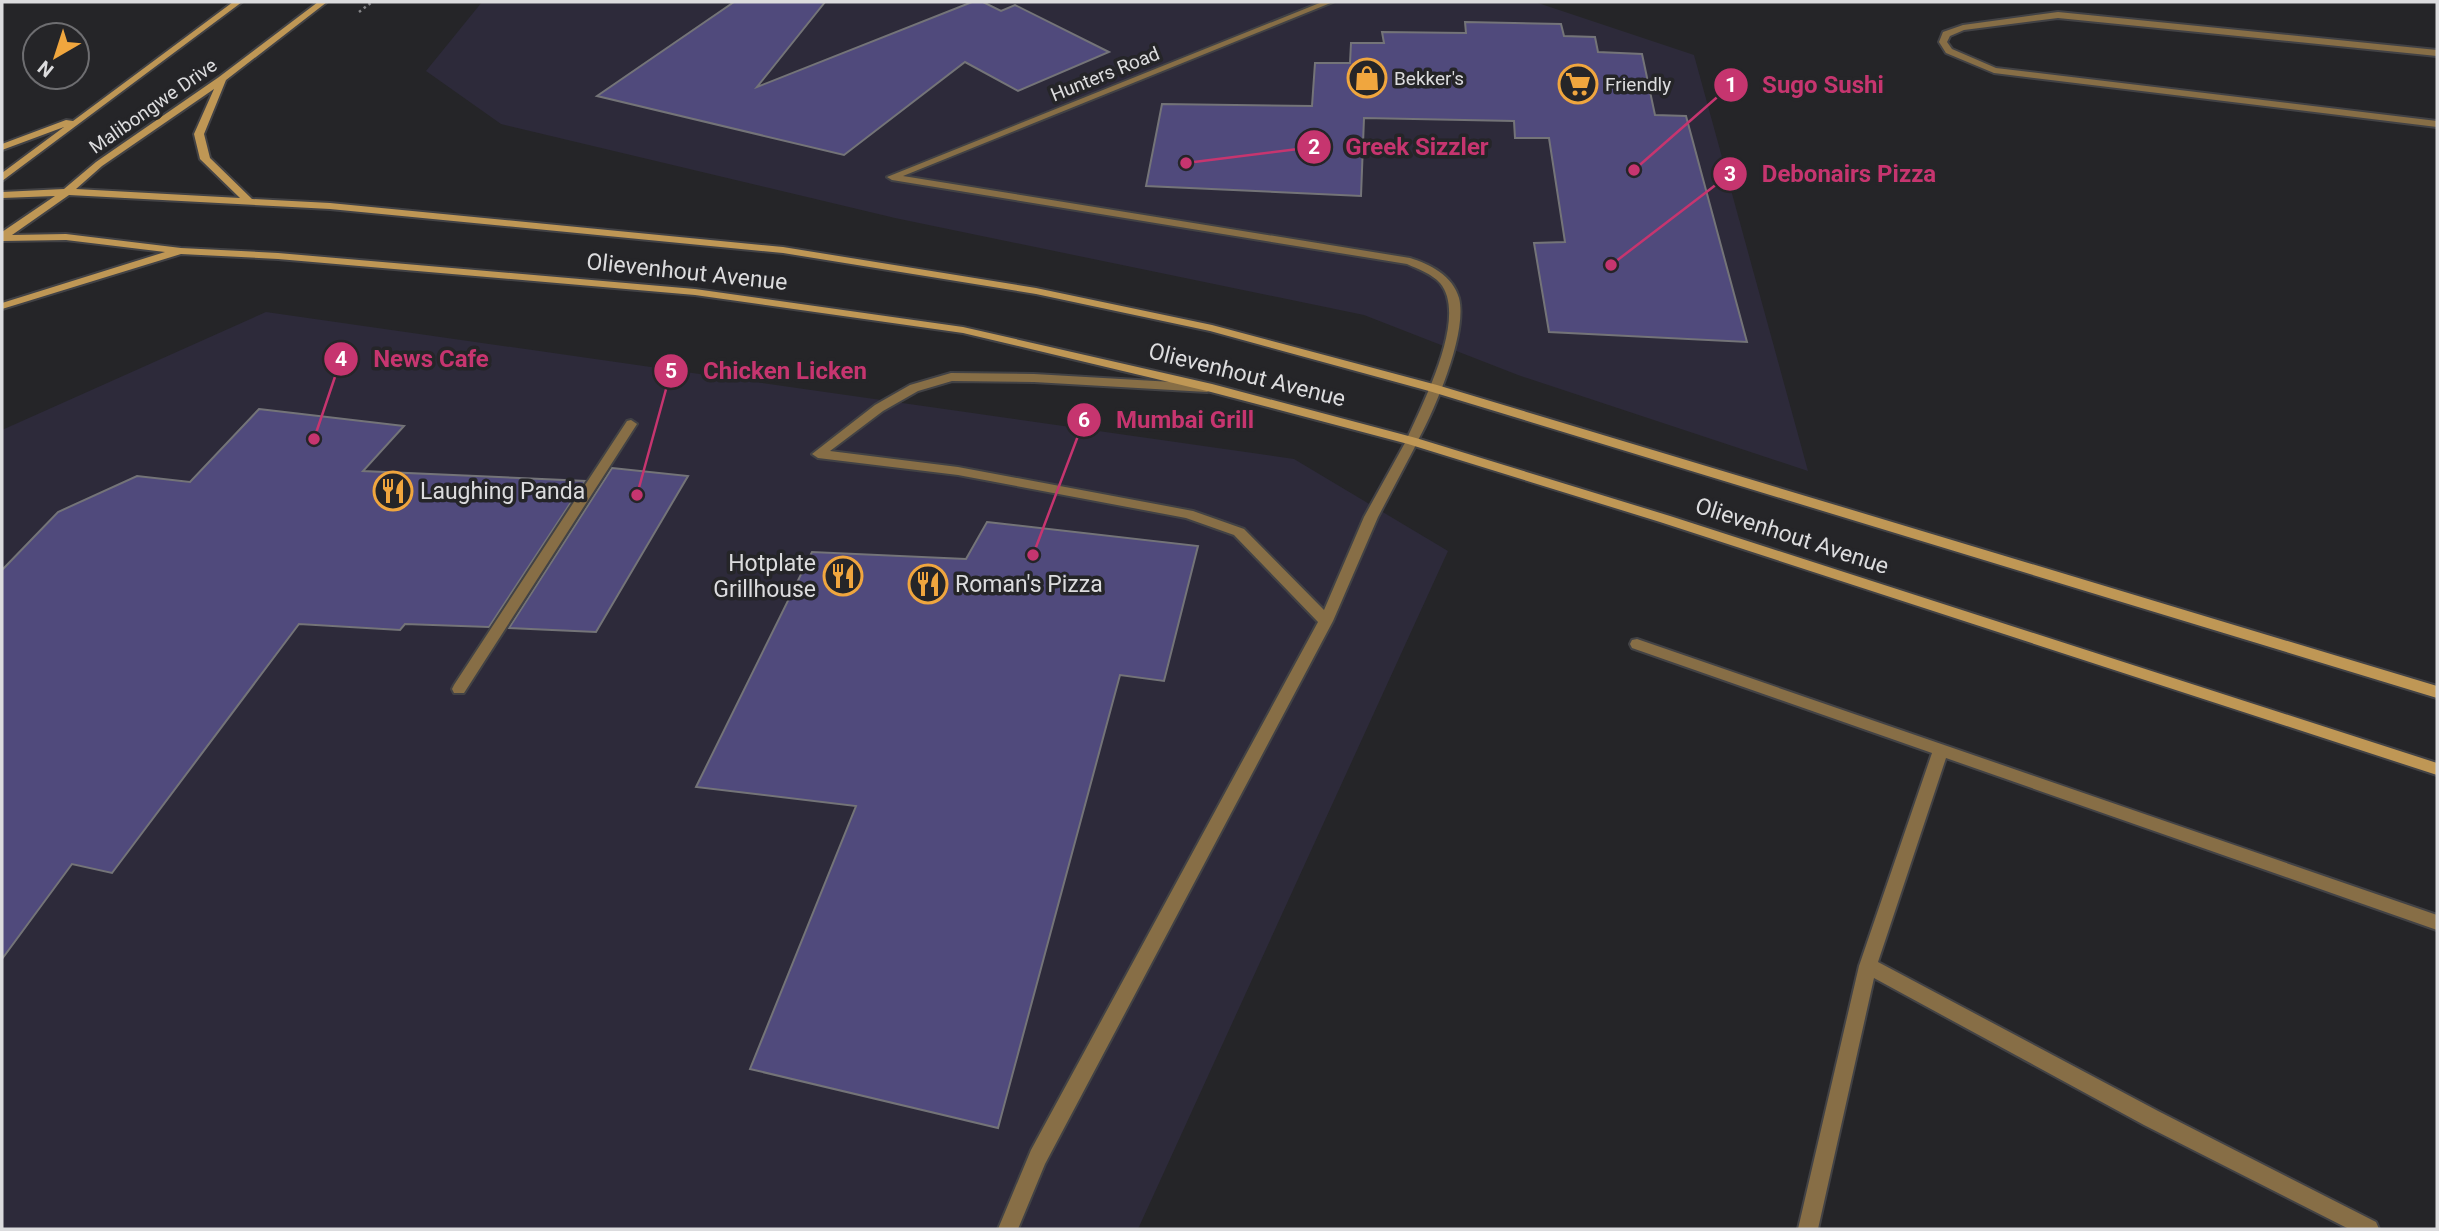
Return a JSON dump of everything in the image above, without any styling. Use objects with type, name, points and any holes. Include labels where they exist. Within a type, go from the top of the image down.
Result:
[{"type":"street","name":"Malibongwe Drive","points":[[2,178],[239,2]]},
{"type":"street","name":"Malibongwe Drive","points":[[2,238],[67,192],[99,164],[222,79],[323,2]]},
{"type":"street","name":"Hunters Road","points":[[1329,2],[892,177],[1410,261],[1434,273],[1448,285],[1455,314],[1451,344],[1433,388]]},
{"type":"street","points":[[2437,52],[2058,15],[1964,28],[1946,34],[1943,42],[1950,51],[1994,70],[2437,124]]},
{"type":"street","points":[[222,79],[199,134],[205,159],[251,203]]},
{"type":"street","points":[[2,147],[83,117]]},
{"type":"street","name":"Olievenhout Avenue","points":[[2,195],[67,192],[344,207],[783,250],[1035,291],[1212,328],[1433,388],[2437,692]]},
{"type":"street","name":"Olievenhout Avenue","points":[[2,238],[66,237],[181,251],[278,256],[695,292],[963,330],[1212,388],[1412,441],[1665,519],[2437,769]]},
{"type":"street","points":[[2,306],[181,251]]},
{"type":"street","points":[[1212,388],[1034,378],[951,377],[914,388],[879,408],[818,454],[958,471],[1188,514],[1238,532],[1326,621]]},
{"type":"street","points":[[1008,1229],[1038,1157],[1326,621],[1371,517],[1412,441],[1433,388]]},
{"type":"street","points":[[459,689],[631,424]]},
{"type":"street","points":[[1637,645],[2437,922]]},
{"type":"street","points":[[1808,1229],[1868,966],[1941,750]]},
{"type":"street","points":[[1868,966],[2151,1118],[2369,1229]]},
{"type":"shaded area","points":[[482,2],[1535,2],[1694,55],[1808,471],[1518,375],[1364,315],[895,218],[501,124],[426,71]]},
{"type":"shaded area","points":[[266,312],[1294,459],[1448,551],[1138,1229],[2,1229],[2,430]]},
{"type":"building","points":[[734,2],[825,2],[757,87],[972,2],[983,2],[1001,11],[1015,5],[1109,52],[1018,91],[965,62],[844,155],[597,96]]},
{"type":"building","points":[[1465,22],[1561,24],[1564,36],[1595,37],[1598,52],[1642,54],[1655,115],[1686,116],[1747,342],[1549,332],[1534,243],[1565,242],[1549,138],[1515,138],[1514,121],[1364,118],[1361,196],[1146,186],[1162,104],[1312,106],[1315,63],[1350,63],[1351,43],[1384,43],[1382,32],[1466,33]]},
{"type":"building","points":[[259,409],[404,426],[363,471],[585,481],[489,627],[405,624],[400,630],[299,624],[112,873],[72,864],[2,959],[2,570],[58,512],[137,476],[190,482]]},
{"type":"building","points":[[612,468],[688,476],[596,632],[509,628]]},
{"type":"building","points":[[987,522],[1198,546],[1164,681],[1120,675],[998,1128],[750,1069],[856,806],[696,787],[812,552],[966,559]]},
{"type":"place","name":"Bekker's","points":[[1367,78]]},
{"type":"place","name":"Friendly","points":[[1578,84]]},
{"type":"place","name":"Greek Sizzler","points":[[1186,163]]},
{"type":"place","name":"Sugo Sushi","points":[[1634,170]]},
{"type":"place","name":"Debonairs Pizza","points":[[1611,265]]},
{"type":"place","name":"News Cafe","points":[[314,439]]},
{"type":"place","name":"Laughing Panda","points":[[393,491]]},
{"type":"place","name":"Chicken Licken","points":[[637,495]]},
{"type":"place","name":"Mumbai Grill","points":[[1033,555]]},
{"type":"place","name":"Hotplate Grillhouse","points":[[843,576]]},
{"type":"place","name":"Roman's Pizza","points":[[928,584]]}]
